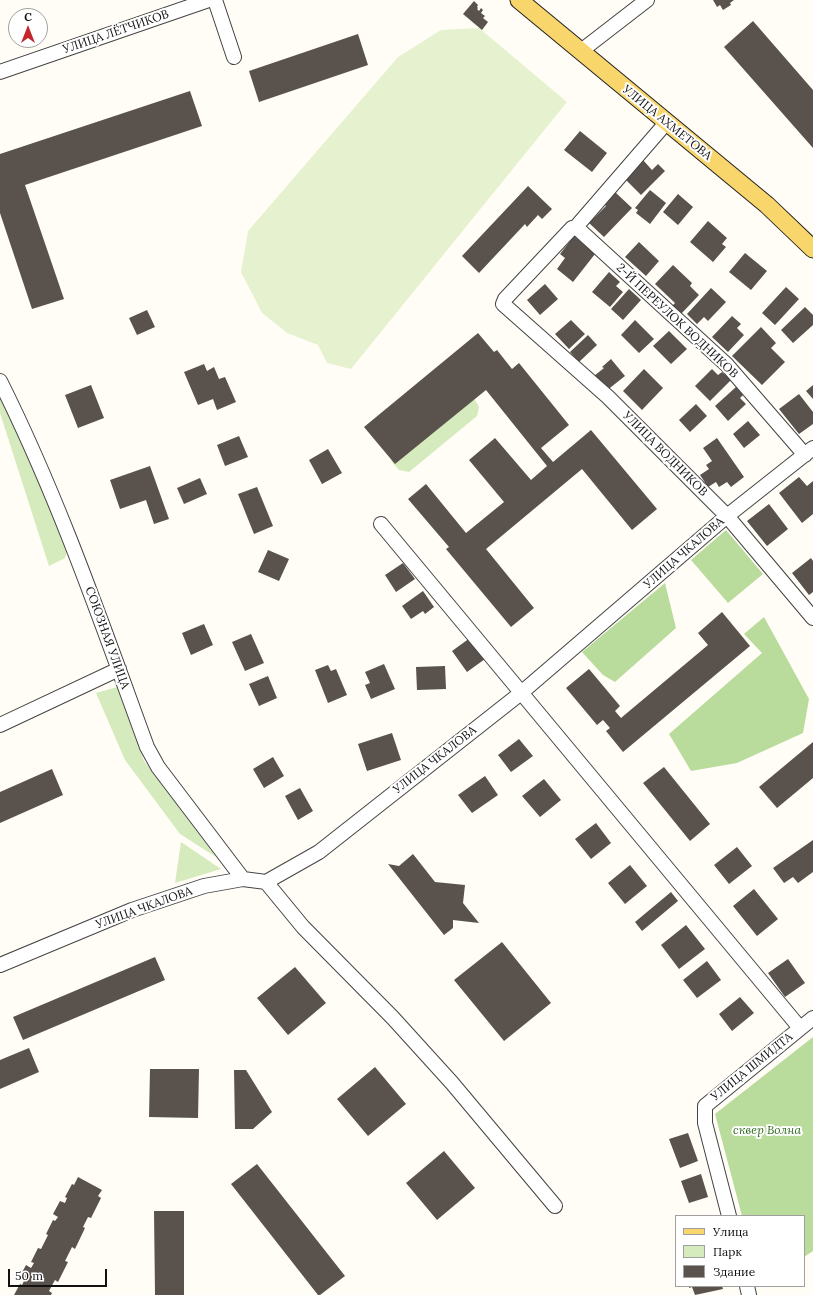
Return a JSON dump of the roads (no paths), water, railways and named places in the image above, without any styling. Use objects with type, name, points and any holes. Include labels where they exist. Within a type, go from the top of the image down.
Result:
[{"type":"main road","name":"УЛИЦА АХМЕТОВА","points":[[519,0],[767,205],[813,249]]},
{"type":"street","name":"УЛИЦА ЛЁТЧИКОВ","points":[[0,72],[209,0]]},
{"type":"street","points":[[215,0],[234,57]]},
{"type":"street","points":[[581,50],[647,0]]},
{"type":"street","points":[[576,227],[666,123]]},
{"type":"street","name":"УЛИЦА ВОДНИКОВ","points":[[576,227],[572,228],[505,299],[503,304],[608,397],[727,516],[811,612]]},
{"type":"street","name":"2-Й ПЕРЕУЛОК ВОДНИКОВ","points":[[576,227],[727,365],[809,451]]},
{"type":"street","name":"СОЮЗНАЯ УЛИЦА","points":[[0,381],[16,413],[79,560],[147,747],[158,767],[243,879]]},
{"type":"street","name":"УЛИЦА ЧКАЛОВА","points":[[0,965],[132,910],[204,886],[243,879],[266,882],[319,852],[521,693],[727,516],[809,451]]},
{"type":"street","points":[[380,524],[800,1028]]},
{"type":"street","points":[[0,725],[119,669]]},
{"type":"street","points":[[266,882],[303,927],[392,1018],[452,1083],[555,1206]]},
{"type":"street","name":"УЛИЦА ШМИДТА","points":[[729,1215],[705,1124],[705,1106],[813,1018]]},
{"type":"park label","name":"сквер Волна","points":[[767,1131]]}]
